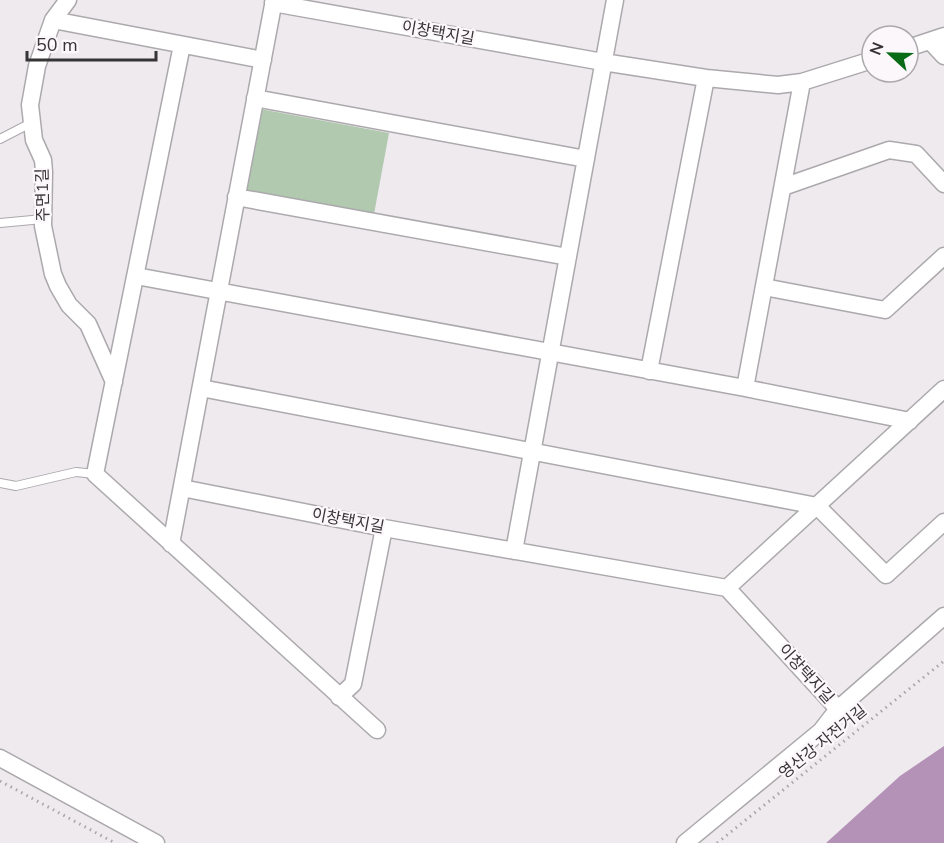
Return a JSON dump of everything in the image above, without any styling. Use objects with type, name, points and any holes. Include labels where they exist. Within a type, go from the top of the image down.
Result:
[{"type":"street","name":"주면1길","points":[[68,0],[53,20],[37,66],[30,105],[34,140],[43,160],[43,226],[53,274],[58,286],[69,304],[88,324],[114,382]]},
{"type":"street","points":[[514,551],[615,0]]},
{"type":"street","name":"이창택지길","points":[[171,544],[273,2],[603,62],[706,78],[778,85],[802,82],[860,64]]},
{"type":"street","points":[[53,20],[262,60]]},
{"type":"street","points":[[920,44],[937,39],[944,56]]},
{"type":"street","points":[[182,45],[95,474],[377,730]]},
{"type":"street","points":[[649,371],[706,78]]},
{"type":"street","points":[[745,388],[802,82]]},
{"type":"street","points":[[255,98],[585,159]]},
{"type":"street","points":[[783,187],[889,150],[916,154],[944,184]]},
{"type":"street","points":[[236,197],[568,257]]},
{"type":"street","points":[[764,287],[885,310],[944,255]]},
{"type":"street","points":[[136,276],[910,420]]},
{"type":"street","points":[[201,388],[817,506],[886,575],[944,522]]},
{"type":"street","points":[[727,588],[944,389]]},
{"type":"street","name":"이창택지길","points":[[182,488],[384,528],[727,588],[838,710],[944,616]]},
{"type":"street","points":[[339,696],[353,684],[384,528]]},
{"type":"street","points":[[685,843],[821,731],[838,710]]},
{"type":"street","points":[[0,758],[156,843]]},
{"type":"lane","points":[[0,139],[31,123]]},
{"type":"lane","points":[[0,223],[43,219]]},
{"type":"lane","points":[[0,483],[16,486],[76,472],[95,474]]},
{"type":"path","name":"영산강 자전거길","points":[[717,843],[944,661]]},
{"type":"path","points":[[0,782],[115,843]]},
{"type":"green space","points":[[260,109],[389,133],[374,214],[244,190]]},
{"type":"shaded area","points":[[944,746],[944,843],[826,843],[900,776]]}]
